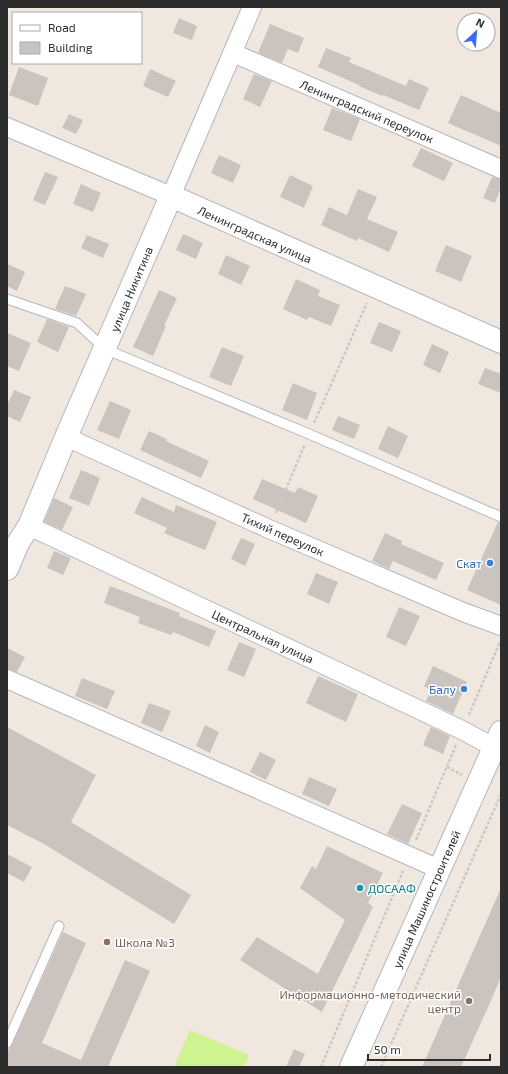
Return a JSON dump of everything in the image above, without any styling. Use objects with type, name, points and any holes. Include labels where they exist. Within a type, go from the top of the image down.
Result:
[{"type":"street","name":"улица Никитина","points":[[7,569],[18,536],[66,437],[105,349],[252,7]]},
{"type":"street","name":"Ленинградский переулок","points":[[232,53],[501,170]]},
{"type":"street","name":"Ленинградская улица","points":[[7,127],[171,196],[501,342]]},
{"type":"street","name":"Тихий переулок","points":[[66,437],[462,612],[501,626]]},
{"type":"street","name":"Центральная улица","points":[[18,536],[462,730],[498,740]]},
{"type":"street","points":[[7,679],[439,869]]},
{"type":"street","name":"улица Машиностроителей","points":[[351,1067],[498,740]]},
{"type":"lane","points":[[7,299],[77,323],[105,349],[309,434],[501,517]]},
{"type":"lane","points":[[7,1043],[58,926]]},
{"type":"path","points":[[270,528],[309,434],[375,287]]},
{"type":"path","points":[[382,1067],[501,794]]},
{"type":"green space","points":[[190,1030],[249,1055],[244,1067],[174,1067]]},
{"type":"building","points":[[179,18],[197,26],[192,40],[173,33]]},
{"type":"building","points":[[270,24],[304,38],[298,53],[288,49],[282,63],[258,53]]},
{"type":"building","points":[[326,48],[351,58],[349,62],[406,86],[409,79],[429,88],[419,110],[383,95],[382,96],[318,67]]},
{"type":"building","points":[[19,67],[48,78],[38,106],[9,95]]},
{"type":"building","points":[[150,69],[176,81],[168,97],[143,86]]},
{"type":"building","points":[[254,74],[272,81],[260,107],[243,99]]},
{"type":"building","points":[[461,95],[501,113],[501,146],[448,123]]},
{"type":"building","points":[[332,108],[360,119],[351,141],[323,130]]},
{"type":"building","points":[[69,114],[83,120],[76,134],[62,128]]},
{"type":"building","points":[[421,148],[453,163],[444,181],[412,166]]},
{"type":"building","points":[[219,155],[241,165],[233,183],[211,173]]},
{"type":"building","points":[[45,172],[58,177],[45,205],[33,200]]},
{"type":"building","points":[[290,175],[313,186],[304,208],[280,197]]},
{"type":"building","points":[[492,177],[501,179],[501,187],[495,203],[483,198]]},
{"type":"building","points":[[81,184],[101,193],[93,212],[73,204]]},
{"type":"building","points":[[358,189],[377,197],[367,219],[398,232],[389,252],[358,238],[357,241],[321,225],[329,207],[347,215]]},
{"type":"building","points":[[183,234],[203,243],[196,259],[176,250]]},
{"type":"building","points":[[87,235],[109,244],[103,258],[81,248]]},
{"type":"building","points":[[446,245],[472,256],[461,282],[435,271]]},
{"type":"building","points":[[226,255],[250,266],[241,285],[218,274]]},
{"type":"building","points":[[7,264],[25,272],[17,291],[7,286]]},
{"type":"building","points":[[296,279],[320,290],[318,296],[340,305],[331,326],[309,317],[307,320],[283,309]]},
{"type":"building","points":[[65,286],[86,294],[76,316],[55,309]]},
{"type":"building","points":[[159,290],[177,298],[164,326],[166,326],[153,356],[133,347]]},
{"type":"building","points":[[47,319],[69,327],[58,352],[37,342]]},
{"type":"building","points":[[379,322],[401,331],[392,352],[370,343]]},
{"type":"building","points":[[7,333],[31,343],[19,371],[7,366]]},
{"type":"building","points":[[432,344],[449,352],[440,373],[423,365]]},
{"type":"building","points":[[222,347],[244,356],[231,386],[209,377]]},
{"type":"building","points":[[485,368],[501,374],[501,393],[478,384]]},
{"type":"building","points":[[293,383],[317,393],[307,420],[282,410]]},
{"type":"building","points":[[14,390],[31,397],[20,422],[7,416],[7,405]]},
{"type":"building","points":[[110,401],[131,410],[119,439],[97,430]]},
{"type":"building","points":[[338,416],[360,425],[354,439],[332,430]]},
{"type":"building","points":[[388,426],[408,436],[398,458],[378,449]]},
{"type":"building","points":[[149,431],[167,439],[166,441],[209,461],[201,478],[140,450]]},
{"type":"building","points":[[81,470],[100,478],[89,506],[69,498]]},
{"type":"building","points":[[262,479],[295,493],[298,487],[318,496],[306,523],[253,499]]},
{"type":"building","points":[[142,497],[174,512],[176,505],[217,522],[205,550],[164,533],[167,528],[134,513]]},
{"type":"building","points":[[54,498],[73,507],[62,530],[44,522]]},
{"type":"building","name":"Скат","points":[[498,522],[501,523],[501,605],[467,590]]},
{"type":"building","points":[[385,533],[402,541],[401,544],[444,563],[436,580],[393,561],[389,569],[372,561]]},
{"type":"building","points":[[241,538],[255,544],[245,566],[231,559]]},
{"type":"building","points":[[54,551],[71,558],[63,575],[47,568]]},
{"type":"building","points":[[316,573],[338,582],[329,604],[307,594]]},
{"type":"building","points":[[110,586],[180,613],[179,616],[216,631],[209,647],[173,632],[171,635],[138,623],[140,617],[104,603]]},
{"type":"building","points":[[399,607],[420,616],[406,646],[386,637]]},
{"type":"building","points":[[239,642],[256,649],[244,677],[227,670]]},
{"type":"building","points":[[7,648],[25,657],[17,672],[7,669]]},
{"type":"building","points":[[433,666],[467,682],[453,714],[426,701],[431,690],[424,686]]},
{"type":"building","points":[[318,676],[358,694],[346,722],[306,703]]},
{"type":"building","points":[[82,678],[115,691],[107,709],[75,696]]},
{"type":"building","points":[[149,703],[171,711],[162,732],[141,723]]},
{"type":"building","points":[[205,725],[219,732],[210,753],[196,746]]},
{"type":"building","points":[[7,727],[96,775],[71,822],[191,895],[174,924],[44,844],[7,825]]},
{"type":"building","points":[[431,727],[450,736],[443,754],[423,745]]},
{"type":"building","points":[[260,752],[276,760],[266,780],[250,772]]},
{"type":"building","points":[[309,777],[337,789],[329,806],[302,794]]},
{"type":"building","points":[[402,804],[422,813],[408,844],[387,834]]},
{"type":"building","points":[[327,846],[383,873],[368,903],[373,907],[322,1012],[240,960],[257,937],[318,974],[345,920],[300,888],[312,866],[316,869]]},
{"type":"building","points":[[7,854],[32,867],[24,882],[7,873]]},
{"type":"building","points":[[501,888],[501,977],[489,1005],[461,1067],[422,1067]]},
{"type":"building","points":[[63,932],[86,943],[42,1043],[81,1060],[125,960],[150,971],[108,1067],[7,1067],[7,1052],[12,1045]]},
{"type":"building","points":[[294,1049],[305,1054],[299,1067],[286,1067]]},
{"type":"place","name":"Скат","points":[[490,563]]},
{"type":"place","name":"Балу","points":[[464,689]]},
{"type":"place","name":"ДОСААФ","points":[[360,888]]},
{"type":"place","name":"Школа №3","points":[[107,942]]},
{"type":"place","name":"Информационно-методический центр","points":[[469,1001]]}]
